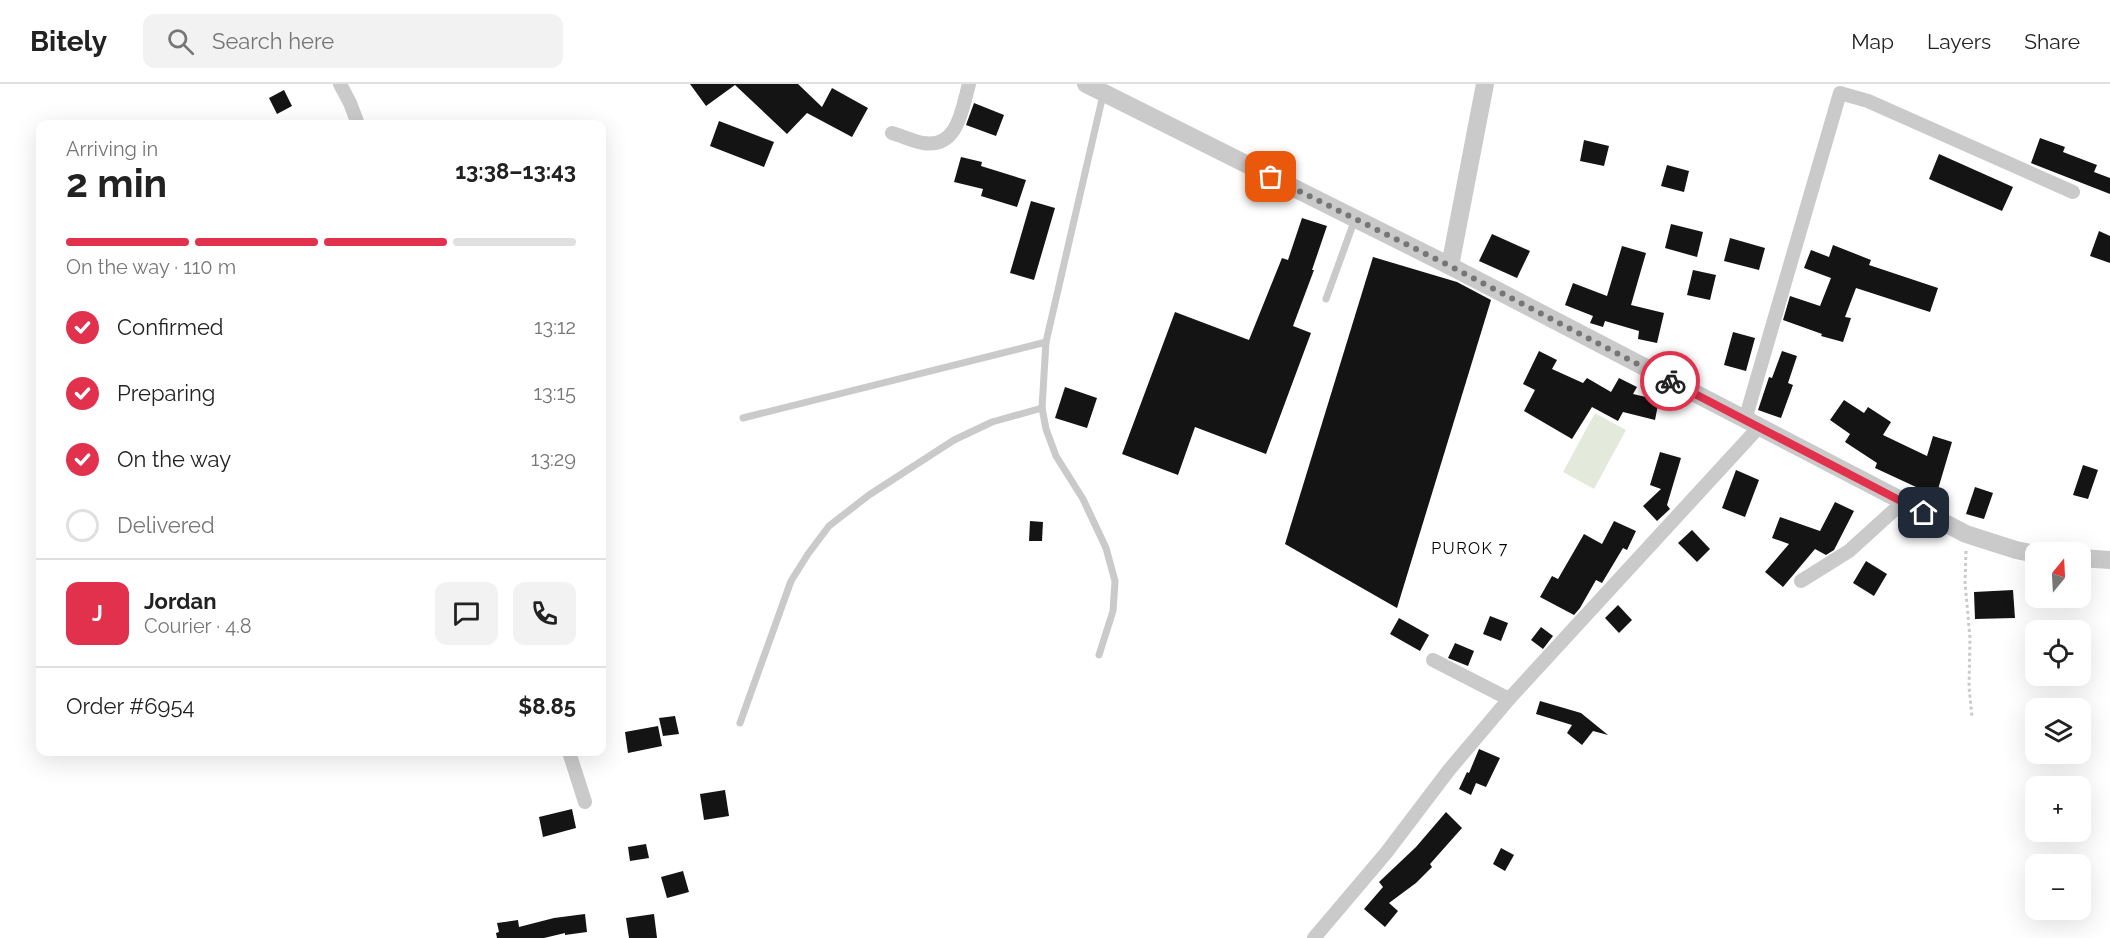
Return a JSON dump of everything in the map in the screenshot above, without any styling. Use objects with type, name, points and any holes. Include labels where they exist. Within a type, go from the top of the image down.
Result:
[{"type":"street","points":[[340,84],[356,120]]},
{"type":"street","points":[[892,133],[924,143],[938,143],[948,139],[954,133],[969,84]]},
{"type":"street","points":[[1086,84],[1450,266],[1966,534],[2025,552]]},
{"type":"street","points":[[1450,266],[1485,84]]},
{"type":"street","points":[[1314,938],[1386,853],[1449,770],[1509,699],[1752,423],[1840,93],[1868,101],[2073,192]]},
{"type":"street","points":[[1801,581],[1849,551],[1903,502]]},
{"type":"street","points":[[2091,559],[2110,560]]},
{"type":"street","points":[[1433,660],[1509,699]]},
{"type":"street","points":[[569,756],[585,802]]},
{"type":"lane","points":[[1099,655],[1113,611],[1115,581],[1106,548],[1083,499],[1056,456],[1046,429],[1042,408],[1046,342],[1103,93]]},
{"type":"lane","points":[[1326,299],[1355,219]]},
{"type":"lane","points":[[743,418],[1046,342]]},
{"type":"lane","points":[[740,723],[791,581],[829,526],[869,495],[954,440],[992,422],[1042,408]]},
{"type":"path","points":[[1966,534],[1965,582],[1970,638],[1969,687],[1972,717]]},
{"type":"green space","points":[[1595,413],[1626,430],[1594,489],[1563,472]]},
{"type":"building","points":[[690,84],[798,84],[822,107],[832,88],[868,108],[852,137],[807,113],[787,134],[735,85],[706,106]]},
{"type":"building","points":[[284,90],[292,106],[277,114],[269,98]]},
{"type":"building","points":[[974,103],[1004,115],[996,136],[966,125]]},
{"type":"building","points":[[719,121],[774,142],[764,167],[710,146]]},
{"type":"building","points":[[2040,138],[2065,147],[2063,152],[2097,165],[2094,172],[2110,178],[2110,194],[2031,163]]},
{"type":"building","points":[[1584,140],[1609,146],[1604,166],[1580,161]]},
{"type":"building","points":[[1939,154],[2013,187],[2002,211],[1929,179]]},
{"type":"building","points":[[961,157],[982,162],[981,166],[1026,180],[1017,207],[981,196],[983,189],[954,182]]},
{"type":"building","points":[[1667,165],[1689,171],[1684,192],[1661,186]]},
{"type":"building","points":[[1031,201],[1055,208],[1034,280],[1010,273]]},
{"type":"building","points":[[1302,218],[1327,226],[1312,270],[1314,270],[1293,326],[1311,333],[1266,454],[1195,427],[1178,475],[1122,454],[1175,312],[1249,340],[1282,258],[1288,260]]},
{"type":"building","points":[[1671,224],[1703,232],[1697,257],[1665,248]]},
{"type":"building","points":[[2099,231],[2110,236],[2110,263],[2090,256]]},
{"type":"building","points":[[1492,234],[1530,251],[1517,278],[1479,261]]},
{"type":"building","points":[[1730,238],[1765,248],[1759,270],[1724,261]]},
{"type":"building","points":[[1833,245],[1871,260],[1869,265],[1938,288],[1930,312],[1856,288],[1845,317],[1851,318],[1843,342],[1821,336],[1822,334],[1783,320],[1790,296],[1820,306],[1831,278],[1804,268],[1811,250],[1829,257]]},
{"type":"building","points":[[1622,246],[1646,253],[1631,305],[1664,313],[1657,343],[1638,339],[1639,331],[1605,321],[1603,327],[1590,323],[1593,316],[1565,305],[1573,283],[1607,296]]},
{"type":"building","points":[[1373,257],[1457,282],[1491,300],[1397,608],[1285,544]]},
{"type":"building","points":[[1693,270],[1716,275],[1710,300],[1687,295]]},
{"type":"building","points":[[1733,332],[1755,338],[1746,371],[1724,365]]},
{"type":"building","points":[[1539,351],[1557,360],[1552,369],[1583,383],[1587,378],[1611,392],[1619,378],[1637,387],[1633,394],[1659,400],[1655,420],[1623,412],[1618,421],[1592,407],[1572,439],[1524,411],[1535,390],[1523,384]]},
{"type":"building","points":[[1782,351],[1797,356],[1788,383],[1793,385],[1781,418],[1758,410],[1769,377],[1772,378]]},
{"type":"building","points":[[1065,387],[1097,398],[1087,428],[1055,418]]},
{"type":"building","points":[[1844,400],[1864,413],[1868,407],[1891,422],[1883,435],[1927,456],[1933,436],[1952,442],[1936,496],[1916,490],[1916,487],[1875,468],[1877,463],[1845,442],[1850,434],[1830,420]]},
{"type":"building","points":[[1660,452],[1681,458],[1667,505],[1670,509],[1657,521],[1643,506],[1661,489],[1650,485]]},
{"type":"building","points":[[2083,465],[2098,470],[2088,499],[2073,495]]},
{"type":"building","points":[[1736,470],[1759,480],[1745,517],[1722,508]]},
{"type":"building","points":[[1975,487],[1993,493],[1984,519],[1966,514]]},
{"type":"building","points":[[1835,502],[1854,511],[1834,550],[1826,555],[1815,549],[1783,587],[1765,572],[1789,544],[1772,538],[1780,517],[1820,531]]},
{"type":"building","points":[[1030,521],[1043,522],[1042,541],[1029,541]]},
{"type":"building","points":[[1614,521],[1636,531],[1627,550],[1623,548],[1602,583],[1596,580],[1574,615],[1540,597],[1552,576],[1558,579],[1584,534],[1602,544]]},
{"type":"building","points":[[1692,530],[1710,549],[1697,562],[1678,543]]},
{"type":"building","points":[[1866,561],[1887,574],[1874,596],[1853,583]]},
{"type":"building","points":[[2013,590],[2015,618],[1975,619],[1974,592]]},
{"type":"building","points":[[1618,605],[1632,620],[1619,633],[1605,618]]},
{"type":"building","points":[[1490,616],[1508,623],[1501,641],[1483,634]]},
{"type":"building","points":[[1399,618],[1429,635],[1420,651],[1390,634]]},
{"type":"building","points":[[1541,627],[1553,636],[1543,649],[1531,640]]},
{"type":"building","points":[[1455,643],[1474,651],[1468,666],[1448,658]]},
{"type":"building","points":[[1540,701],[1581,713],[1608,735],[1593,731],[1582,745],[1567,733],[1572,725],[1536,714]]},
{"type":"building","points":[[675,716],[679,734],[663,736],[659,718]]},
{"type":"building","points":[[658,726],[662,746],[628,753],[625,732]]},
{"type":"building","points":[[1479,749],[1500,758],[1486,787],[1476,783],[1471,795],[1459,789]]},
{"type":"building","points":[[725,790],[729,816],[704,820],[700,794]]},
{"type":"building","points":[[572,809],[576,828],[543,837],[539,817]]},
{"type":"building","points":[[1446,812],[1462,828],[1430,864],[1432,867],[1416,883],[1389,903],[1398,911],[1385,927],[1364,909],[1383,887],[1379,882],[1416,847]]},
{"type":"building","points":[[646,844],[649,858],[630,861],[628,847]]},
{"type":"building","points":[[1501,848],[1514,855],[1505,871],[1493,864]]},
{"type":"building","points":[[683,871],[689,892],[667,898],[661,877]]},
{"type":"building","points":[[585,914],[587,932],[565,935],[565,933],[544,938],[497,938],[496,933],[499,932],[497,923],[518,920],[519,927],[554,918]]},
{"type":"building","points":[[654,914],[657,938],[629,938],[626,918]]},
{"type":"way so far","points":[[1271,177],[1450,266],[1670,381]]},
{"type":"district","name":"PUROK 7","points":[[1470,548]]},
{"type":"route","points":[[1670,381],[1924,513]]}]
